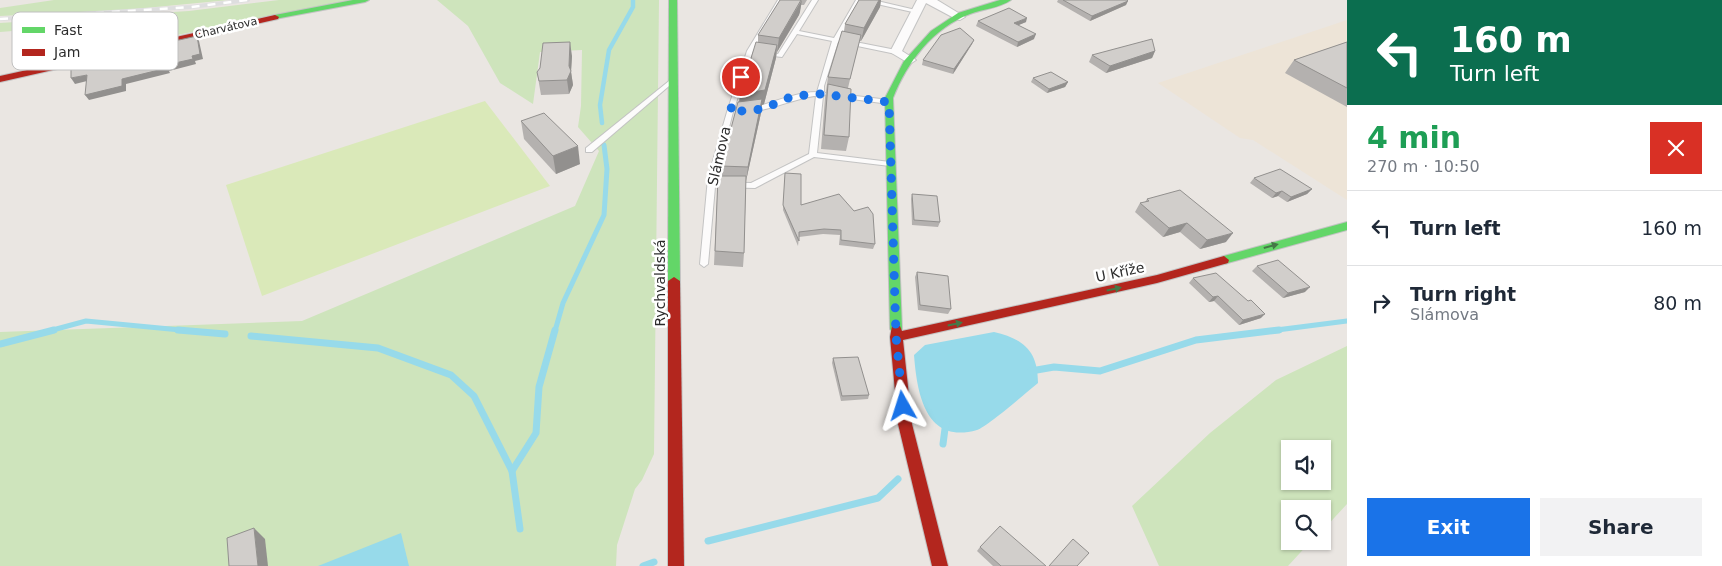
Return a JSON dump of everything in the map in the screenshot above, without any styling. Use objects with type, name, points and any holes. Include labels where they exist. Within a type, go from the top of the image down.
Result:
[{"type":"street","name":"Charvátova","points":[[178,38],[274,16],[365,0]]},
{"type":"street","name":"Rychvaldská","points":[[674,0],[676,566]]},
{"type":"street","points":[[929,0],[960,16]]},
{"type":"street","points":[[940,566],[905,424],[896,336],[889,102],[892,85],[910,60],[939,29],[960,16],[1007,0]]},
{"type":"street","points":[[910,60],[896,52],[919,5]]},
{"type":"street","name":"Charvátova","points":[[0,79],[39,70]]},
{"type":"street","name":"U Kříže","points":[[896,336],[1157,280],[1347,226]]},
{"type":"lane","points":[[750,51],[780,56],[815,0]]},
{"type":"lane","points":[[813,156],[820,94],[835,42],[859,0]]},
{"type":"lane","points":[[863,0],[919,5]]},
{"type":"lane","name":"Slámova","points":[[704,264],[711,184],[730,112],[750,51],[781,3]]},
{"type":"lane","points":[[801,9],[809,10]]},
{"type":"lane","points":[[794,32],[835,42],[896,52]]},
{"type":"lane","points":[[589,150],[674,79]]},
{"type":"lane","points":[[730,112],[763,109],[793,96],[820,94],[889,102]]},
{"type":"lane","points":[[711,184],[752,186],[813,156],[890,164]]},
{"type":"shaded area","points":[[1347,20],[1347,200],[1253,140],[1240,138],[1158,83]]},
{"type":"green space","points":[[54,0],[229,0],[124,10],[12,12],[12,15],[0,16],[0,8]]},
{"type":"green space","points":[[279,0],[352,0],[178,35],[178,12],[173,12]]},
{"type":"green space","points":[[437,0],[659,0],[654,454],[642,480],[635,489],[617,545],[616,566],[0,566],[0,332],[302,321],[575,206],[599,151],[578,127],[581,106],[582,50],[540,52],[533,104],[500,83],[468,26]]},
{"type":"green space","points":[[12,22],[12,31],[0,32],[0,23]]},
{"type":"green space","points":[[485,101],[550,186],[262,296],[226,185]]},
{"type":"green space","points":[[1347,346],[1347,504],[1331,521],[1331,500],[1281,500],[1281,550],[1303,550],[1288,566],[1159,566],[1132,506],[1210,433],[1276,380]]},
{"type":"water","points":[[994,332],[1014,338],[1027,348],[1035,363],[1038,383],[998,416],[977,430],[959,433],[946,430],[935,423],[927,412],[918,384],[914,355],[925,345]]},
{"type":"water","points":[[401,533],[409,566],[318,566]]},
{"type":"building","points":[[780,0],[801,0],[779,38],[758,35]]},
{"type":"building","points":[[859,0],[879,0],[864,28],[845,24]]},
{"type":"building","points":[[1063,0],[1127,0],[1128,1],[1092,16]]},
{"type":"building","points":[[1009,8],[1027,18],[1014,23],[1036,34],[1018,42],[978,21]]},
{"type":"building","points":[[960,28],[974,40],[954,69],[923,60],[941,35]]},
{"type":"building","points":[[842,31],[861,35],[850,79],[828,77]]},
{"type":"building","points":[[197,36],[200,54],[192,56],[193,59],[178,62],[178,40]]},
{"type":"building","points":[[1152,39],[1155,51],[1110,66],[1092,55]]},
{"type":"building","points":[[570,42],[569,66],[571,71],[567,80],[539,81],[537,72],[540,68],[543,43]]},
{"type":"building","points":[[756,42],[777,45],[765,90],[740,94]]},
{"type":"building","points":[[1347,42],[1347,88],[1294,60]]},
{"type":"building","points":[[71,70],[159,70],[122,79],[122,86],[85,95],[87,75],[71,78]]},
{"type":"building","points":[[1051,72],[1068,82],[1049,89],[1033,78]]},
{"type":"building","points":[[828,84],[851,89],[849,137],[824,135]]},
{"type":"building","points":[[762,99],[748,167],[721,166],[738,102]]},
{"type":"building","points":[[544,113],[578,146],[553,156],[521,121]]},
{"type":"building","points":[[1280,169],[1312,189],[1291,197],[1282,191],[1276,193],[1254,178]]},
{"type":"building","points":[[785,173],[801,174],[801,205],[839,194],[854,211],[868,207],[873,214],[875,244],[841,240],[841,230],[824,229],[799,232],[799,241],[783,205]]},
{"type":"building","points":[[718,176],[746,176],[744,253],[715,251]]},
{"type":"building","points":[[1180,190],[1233,233],[1207,240],[1187,223],[1169,228],[1140,203],[1149,201],[1147,199]]},
{"type":"building","points":[[912,194],[937,196],[940,222],[914,220]]},
{"type":"building","points":[[1278,260],[1310,287],[1288,293],[1257,266]]},
{"type":"building","points":[[917,272],[948,276],[951,309],[920,305]]},
{"type":"building","points":[[1216,273],[1248,301],[1251,300],[1265,314],[1243,320],[1218,296],[1213,297],[1193,278]]},
{"type":"building","points":[[858,357],[869,395],[842,396],[833,358]]},
{"type":"building","points":[[1000,526],[1046,566],[1001,566],[980,547]]},
{"type":"building","points":[[254,528],[258,566],[229,566],[227,538]]},
{"type":"building","points":[[1073,539],[1089,553],[1077,566],[1049,566]]},
{"type":"waterway","points":[[602,123],[600,105],[609,50],[633,7],[633,0]]},
{"type":"waterway","points":[[555,331],[563,303],[604,215],[607,169],[604,145]]},
{"type":"waterway","points":[[49,331],[86,321],[191,331]]},
{"type":"waterway","points":[[1269,331],[1347,321]]},
{"type":"waterway","points":[[0,344],[54,330]]},
{"type":"waterway","points":[[178,330],[225,334]]},
{"type":"waterway","points":[[512,471],[536,433],[539,387],[555,330]]},
{"type":"waterway","points":[[1031,371],[1054,367],[1100,371],[1196,340],[1279,330]]},
{"type":"waterway","points":[[251,336],[378,348],[451,375],[474,396],[512,471]]},
{"type":"waterway","points":[[943,444],[946,421]]},
{"type":"waterway","points":[[512,471],[520,529]]},
{"type":"waterway","points":[[708,541],[878,498],[898,479]]},
{"type":"waterway","points":[[643,566],[654,562]]},
{"type":"railway","points":[[111,12],[191,7],[248,0]]},
{"type":"railway","points":[[0,19],[12,18]]},
{"type":"traffic: fast","points":[[275,17],[365,0]]},
{"type":"traffic: fast","points":[[673,0],[674,281]]},
{"type":"traffic: fast","points":[[896,329],[889,98],[899,75],[907,63],[934,32],[961,15],[1007,0]]},
{"type":"traffic: fast","points":[[1224,260],[1347,226]]},
{"type":"traffic: jam","points":[[178,39],[275,17]]},
{"type":"traffic: jam","points":[[0,79],[40,70]]},
{"type":"traffic: jam","points":[[896,337],[1157,279],[1224,260]]},
{"type":"traffic: jam","points":[[674,281],[676,566]]},
{"type":"traffic: jam","points":[[896,329],[905,424],[940,566]]},
{"type":"route","points":[[741,77],[730,112],[763,109],[793,96],[820,94],[889,102],[891,225],[896,336],[903,406]]}]
